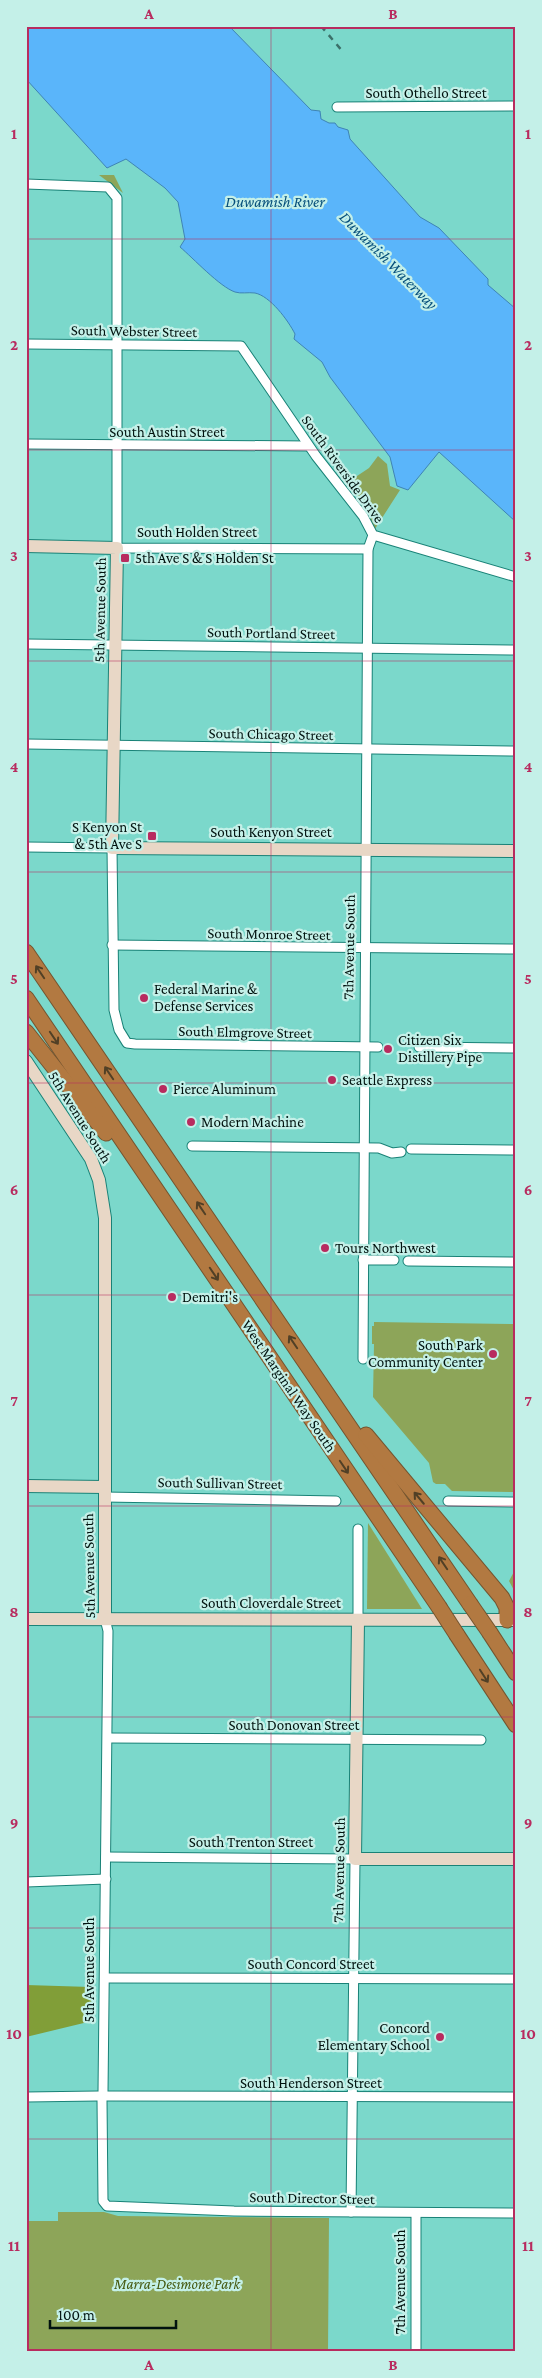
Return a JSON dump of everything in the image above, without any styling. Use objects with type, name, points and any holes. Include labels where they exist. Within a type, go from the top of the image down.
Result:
[{"type":"highway","name":"West Marginal Way South","points":[[26,952],[312,1369],[516,1673]]},
{"type":"highway","name":"West Marginal Way South","points":[[26,998],[458,1635],[516,1726]]},
{"type":"highway","points":[[26,1032],[196,1247]]},
{"type":"highway","points":[[312,1369],[502,1598],[511,1620]]},
{"type":"street","name":"South Othello Street","points":[[337,107],[516,106]]},
{"type":"street","name":"5th Avenue South","points":[[26,184],[104,187],[113,191],[118,204],[116,345],[117,548],[112,945],[114,1010],[119,1030]]},
{"type":"street","name":"South Webster Street","points":[[26,344],[241,346]]},
{"type":"street","name":"South Riverside Drive","points":[[241,346],[308,446],[363,516],[373,535],[516,576]]},
{"type":"street","name":"South Austin Street","points":[[26,444],[308,446]]},
{"type":"street","name":"7th Avenue South","points":[[363,1359],[364,1047],[369,648],[368,549],[373,535]]},
{"type":"street","name":"South Holden Street","points":[[26,546],[368,549]]},
{"type":"street","name":"South Portland Street","points":[[26,644],[516,650]]},
{"type":"street","name":"South Chicago Street","points":[[26,744],[516,750]]},
{"type":"street","name":"South Kenyon Street","points":[[26,847],[366,848],[516,851]]},
{"type":"street","name":"South Monroe Street","points":[[112,945],[516,950]]},
{"type":"street","name":"South Elmgrove Street","points":[[119,1030],[122,1038],[135,1044],[378,1047]]},
{"type":"street","points":[[419,1047],[516,1048]]},
{"type":"street","name":"5th Avenue South","points":[[26,1061],[91,1159],[99,1180],[107,1246],[104,1492],[105,1619],[108,1631],[108,1738],[102,2096],[104,2200],[108,2206]]},
{"type":"street","points":[[192,1146],[379,1148],[392,1153],[401,1152]]},
{"type":"street","points":[[411,1149],[516,1150]]},
{"type":"street","points":[[363,1260],[394,1260]]},
{"type":"street","points":[[408,1260],[516,1262]]},
{"type":"street","name":"South Sullivan Street","points":[[26,1486],[104,1492],[336,1501]]},
{"type":"street","points":[[448,1501],[516,1502]]},
{"type":"street","name":"7th Avenue South","points":[[351,2212],[358,1529]]},
{"type":"street","name":"South Cloverdale Street","points":[[26,1619],[511,1620]]},
{"type":"street","name":"South Donovan Street","points":[[108,1738],[481,1740]]},
{"type":"street","name":"South Trenton Street","points":[[106,1857],[516,1859]]},
{"type":"street","points":[[26,1882],[106,1880]]},
{"type":"street","name":"South Concord Street","points":[[105,1978],[516,1979]]},
{"type":"street","name":"South Henderson Street","points":[[26,2098],[102,2096],[516,2097]]},
{"type":"street","name":"South Director Street","points":[[108,2206],[234,2211],[516,2212]]},
{"type":"street","name":"7th Avenue South","points":[[416,2213],[416,2352]]},
{"type":"green space","points":[[99,175],[114,175],[123,193]]},
{"type":"green space","points":[[378,456],[387,464],[390,486],[400,490],[373,532],[360,509],[360,500],[348,482],[369,468]]},
{"type":"green space","points":[[374,1322],[516,1324],[516,1492],[452,1491],[445,1484],[433,1482],[429,1463],[373,1397],[374,1344],[372,1344],[372,1326],[374,1326]]},
{"type":"green space","points":[[368,1523],[422,1609],[367,1609]]},
{"type":"green space","points":[[516,1568],[516,1594],[509,1581]]},
{"type":"green space","points":[[26,1985],[91,1987],[92,2021],[26,2037]]},
{"type":"green space","name":"Marra-Desimone Park","points":[[58,2212],[104,2212],[118,2216],[329,2218],[328,2352],[26,2352],[26,2221],[58,2221]]},
{"type":"water","name":"Duwamish River","points":[[26,26],[229,26],[311,110],[320,111],[321,119],[329,123],[335,123],[338,127],[348,130],[350,139],[420,217],[439,228],[488,279],[488,285],[516,309],[516,522],[439,452],[408,490],[397,486],[390,457],[330,377],[322,362],[294,339],[295,334],[278,309],[261,295],[237,293],[229,289],[207,272],[180,247],[185,239],[178,202],[165,188],[126,159],[107,168],[26,79]]},
{"type":"railway","points":[[321,26],[344,53]]},
{"type":"place","name":"5th Ave S & S Holden St","points":[[125,558]]},
{"type":"place","name":"S Kenyon St & 5th Ave S","points":[[152,836]]},
{"type":"place","name":"Federal Marine & Defense Services","points":[[144,998]]},
{"type":"place","name":"Citizen Six Distillery Pipe","points":[[388,1049]]},
{"type":"place","name":"Seattle Express","points":[[332,1080]]},
{"type":"place","name":"Pierce Aluminum","points":[[163,1089]]},
{"type":"place","name":"Modern Machine","points":[[191,1122]]},
{"type":"place","name":"Tours Northwest","points":[[325,1248]]},
{"type":"place","name":"Demitri's","points":[[172,1297]]},
{"type":"place","name":"South Park Community Center","points":[[493,1354]]},
{"type":"place","name":"Concord Elementary School","points":[[440,2037]]},
{"type":"water label","name":"Duwamish Waterway","points":[[389,260]]}]
